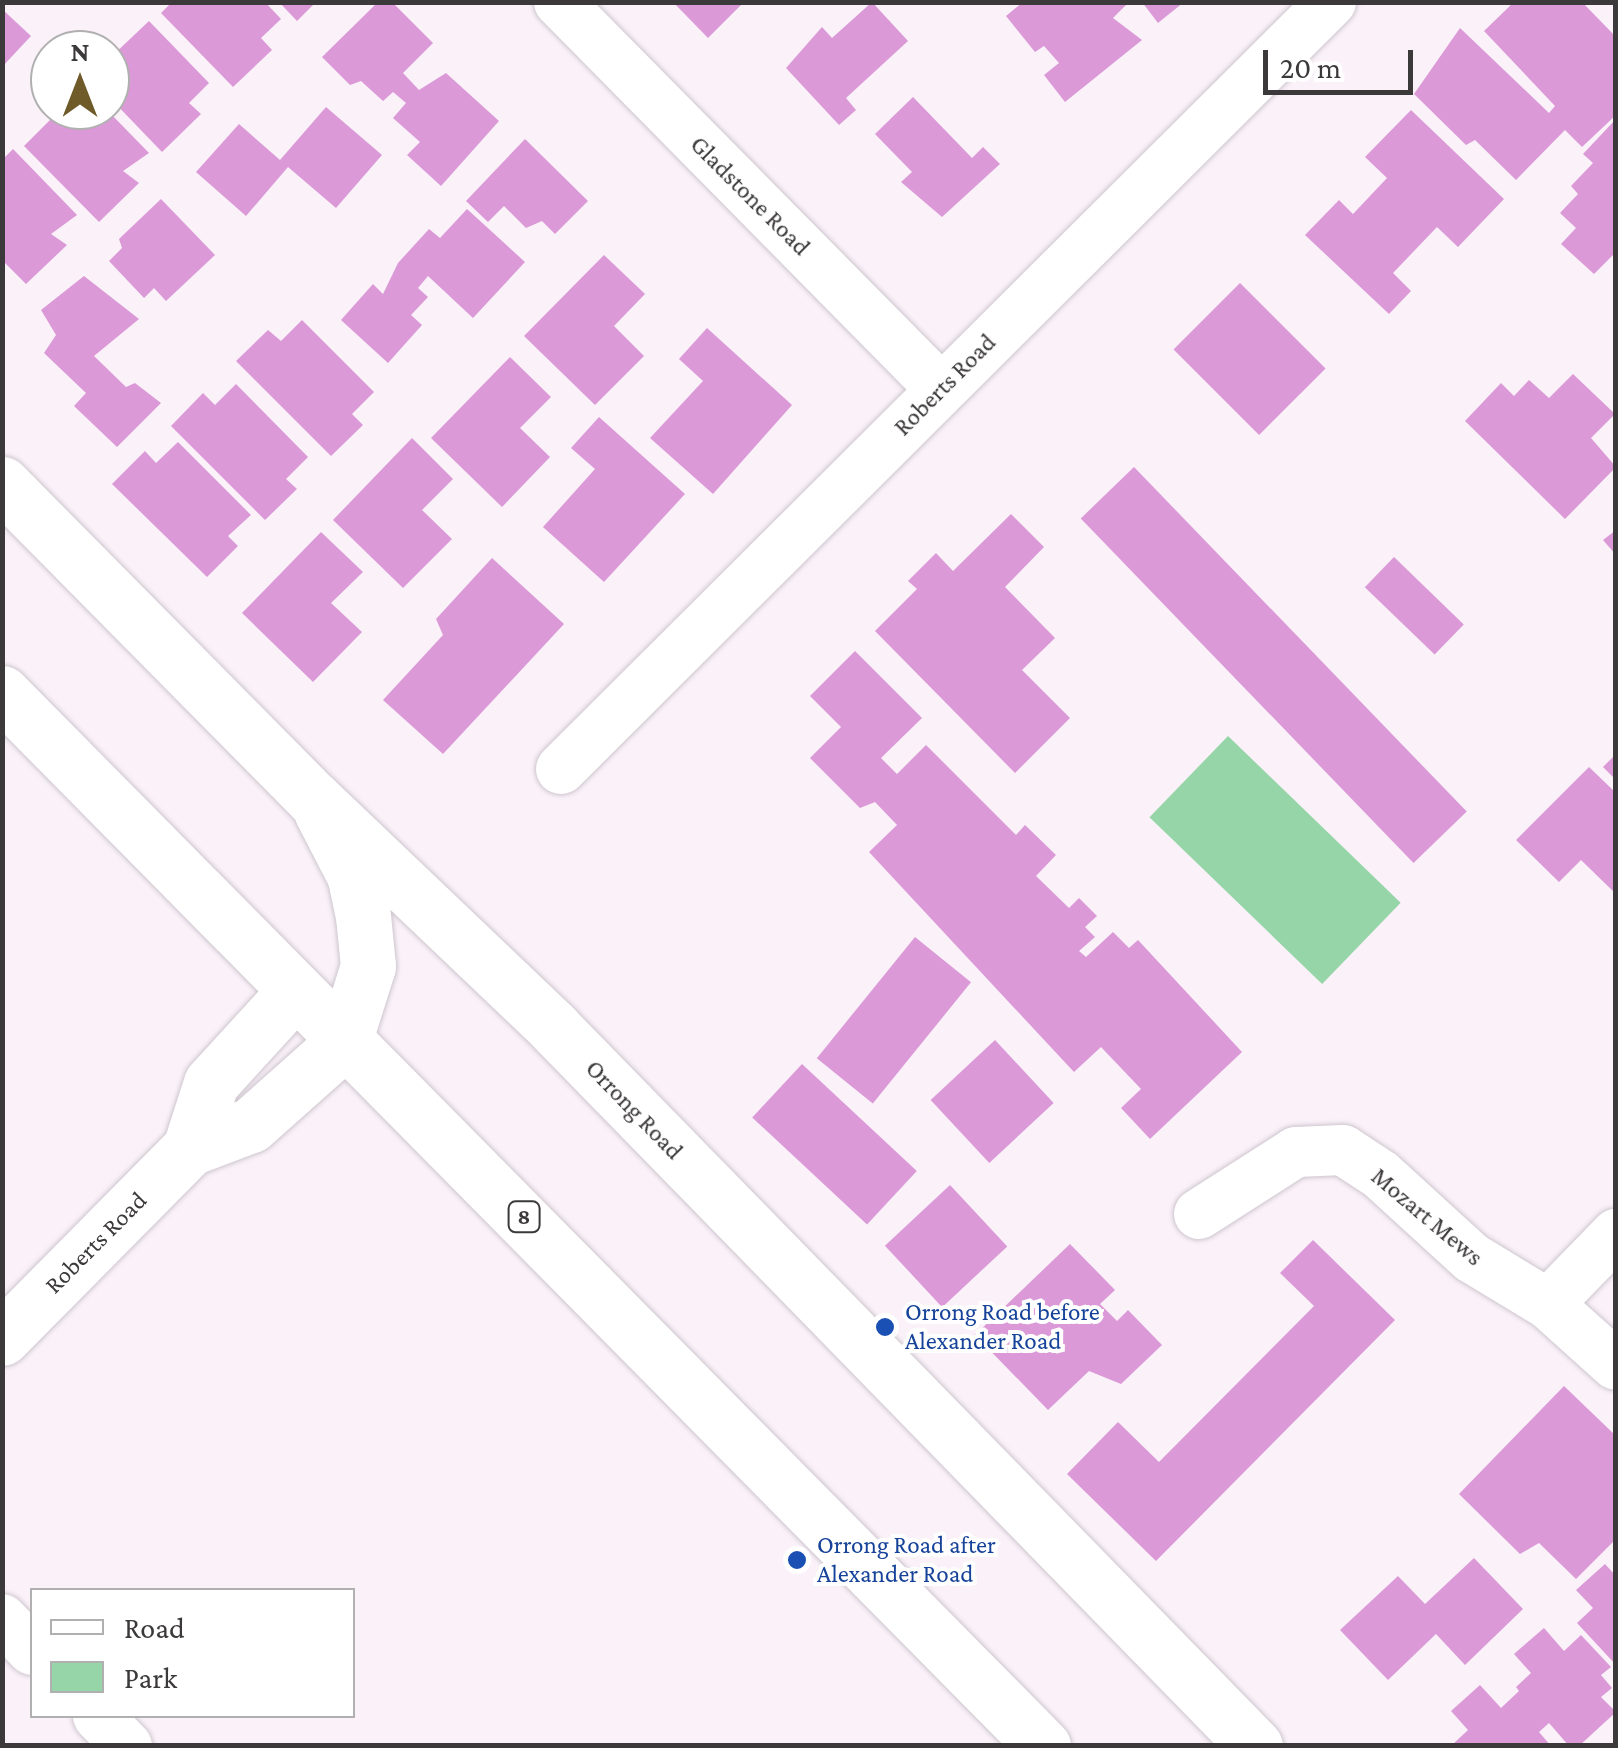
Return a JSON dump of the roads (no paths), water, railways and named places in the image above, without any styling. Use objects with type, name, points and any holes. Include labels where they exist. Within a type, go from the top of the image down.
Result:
[{"type":"main road","name":"Orrong Road","points":[[2,484],[315,800],[540,1014],[1255,1746]]},
{"type":"main road","name":"8","points":[[2,693],[1042,1746]]},
{"type":"main road","points":[[315,800],[355,877],[364,916],[368,966],[344,1042]]},
{"type":"main road","name":"Roberts Road","points":[[190,1148],[211,1083],[295,991]]},
{"type":"main road","name":"Roberts Road","points":[[2,1338],[190,1148],[251,1125],[344,1042]]},
{"type":"street","name":"Gladstone Road","points":[[559,2],[941,389]]},
{"type":"street","name":"Roberts Road","points":[[561,769],[1331,2]]},
{"type":"street","name":"Mozart Mews","points":[[1200,1214],[1296,1152],[1343,1150],[1381,1174],[1472,1258],[1548,1304],[1616,1365]]},
{"type":"street","points":[[1548,1304],[1616,1234]]},
{"type":"street","points":[[2,1619],[30,1648]]},
{"type":"street","points":[[100,1718],[127,1746]]},
{"type":"place","name":"Orrong Road before Alexander Road","points":[[885,1327]]},
{"type":"place","name":"Orrong Road after Alexander Road","points":[[797,1560]]}]
